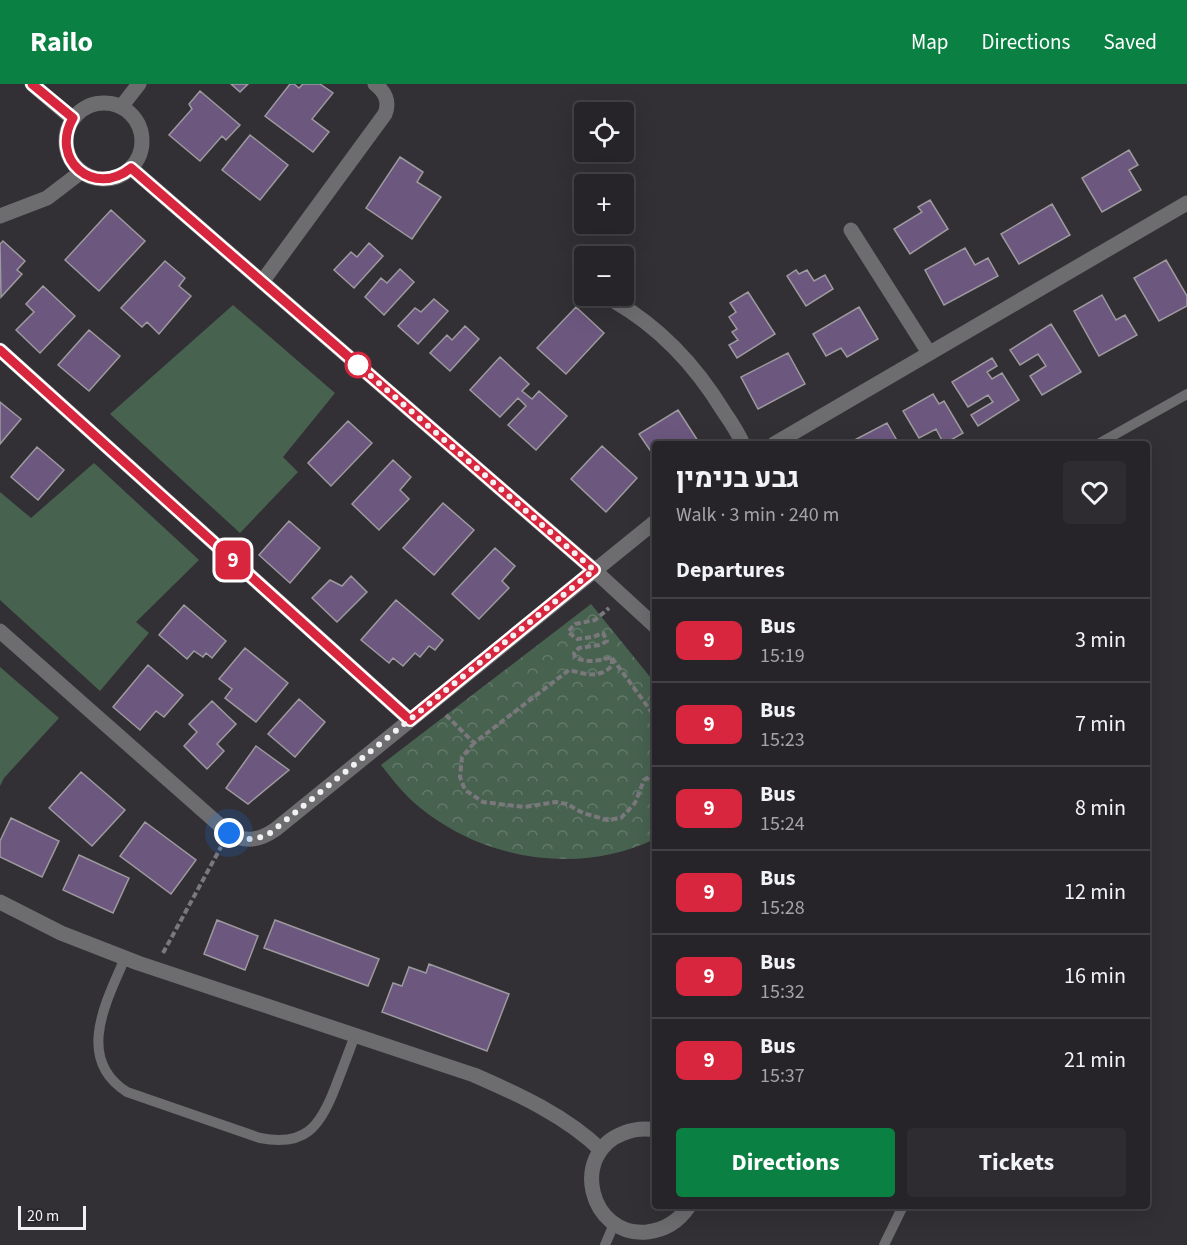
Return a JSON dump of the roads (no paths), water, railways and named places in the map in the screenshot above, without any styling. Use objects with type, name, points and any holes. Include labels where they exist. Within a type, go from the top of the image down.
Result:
[{"type":"street","points":[[32,84],[73,118]]},
{"type":"street","points":[[121,107],[139,84]]},
{"type":"street","points":[[262,282],[385,114],[388,102],[384,93],[375,84]]},
{"type":"street","points":[[98,104],[121,107],[135,118],[141,135],[140,153],[131,168],[110,179],[98,179],[81,172],[73,164],[66,147],[66,135],[73,118],[81,110],[98,104]]},
{"type":"street","points":[[131,168],[594,570],[652,623]]},
{"type":"street","points":[[0,216],[47,198],[81,172]]},
{"type":"street","points":[[779,441],[1187,203]]},
{"type":"street","points":[[851,230],[929,353]]},
{"type":"street","points":[[622,306],[651,325],[681,354],[719,403],[741,441]]},
{"type":"street","points":[[0,350],[410,720]]},
{"type":"street","points":[[0,631],[229,833],[249,840],[270,833],[652,524]]},
{"type":"street","points":[[0,902],[61,933],[125,958],[457,1068],[499,1086],[556,1116],[587,1136],[601,1150]]},
{"type":"street","points":[[652,1129],[643,1128],[627,1131],[612,1139],[601,1150],[594,1164],[592,1189],[601,1211],[614,1224],[635,1232],[652,1232],[674,1222],[685,1209]]},
{"type":"lane","points":[[1103,441],[1187,394]]},
{"type":"lane","points":[[125,958],[104,1009],[98,1036],[100,1059],[109,1078],[117,1086],[134,1095],[260,1138],[277,1141],[293,1139],[301,1137],[315,1127],[326,1110],[355,1035]]},
{"type":"lane","points":[[884,1245],[902,1209]]},
{"type":"lane","points":[[605,1245],[614,1224]]}]
